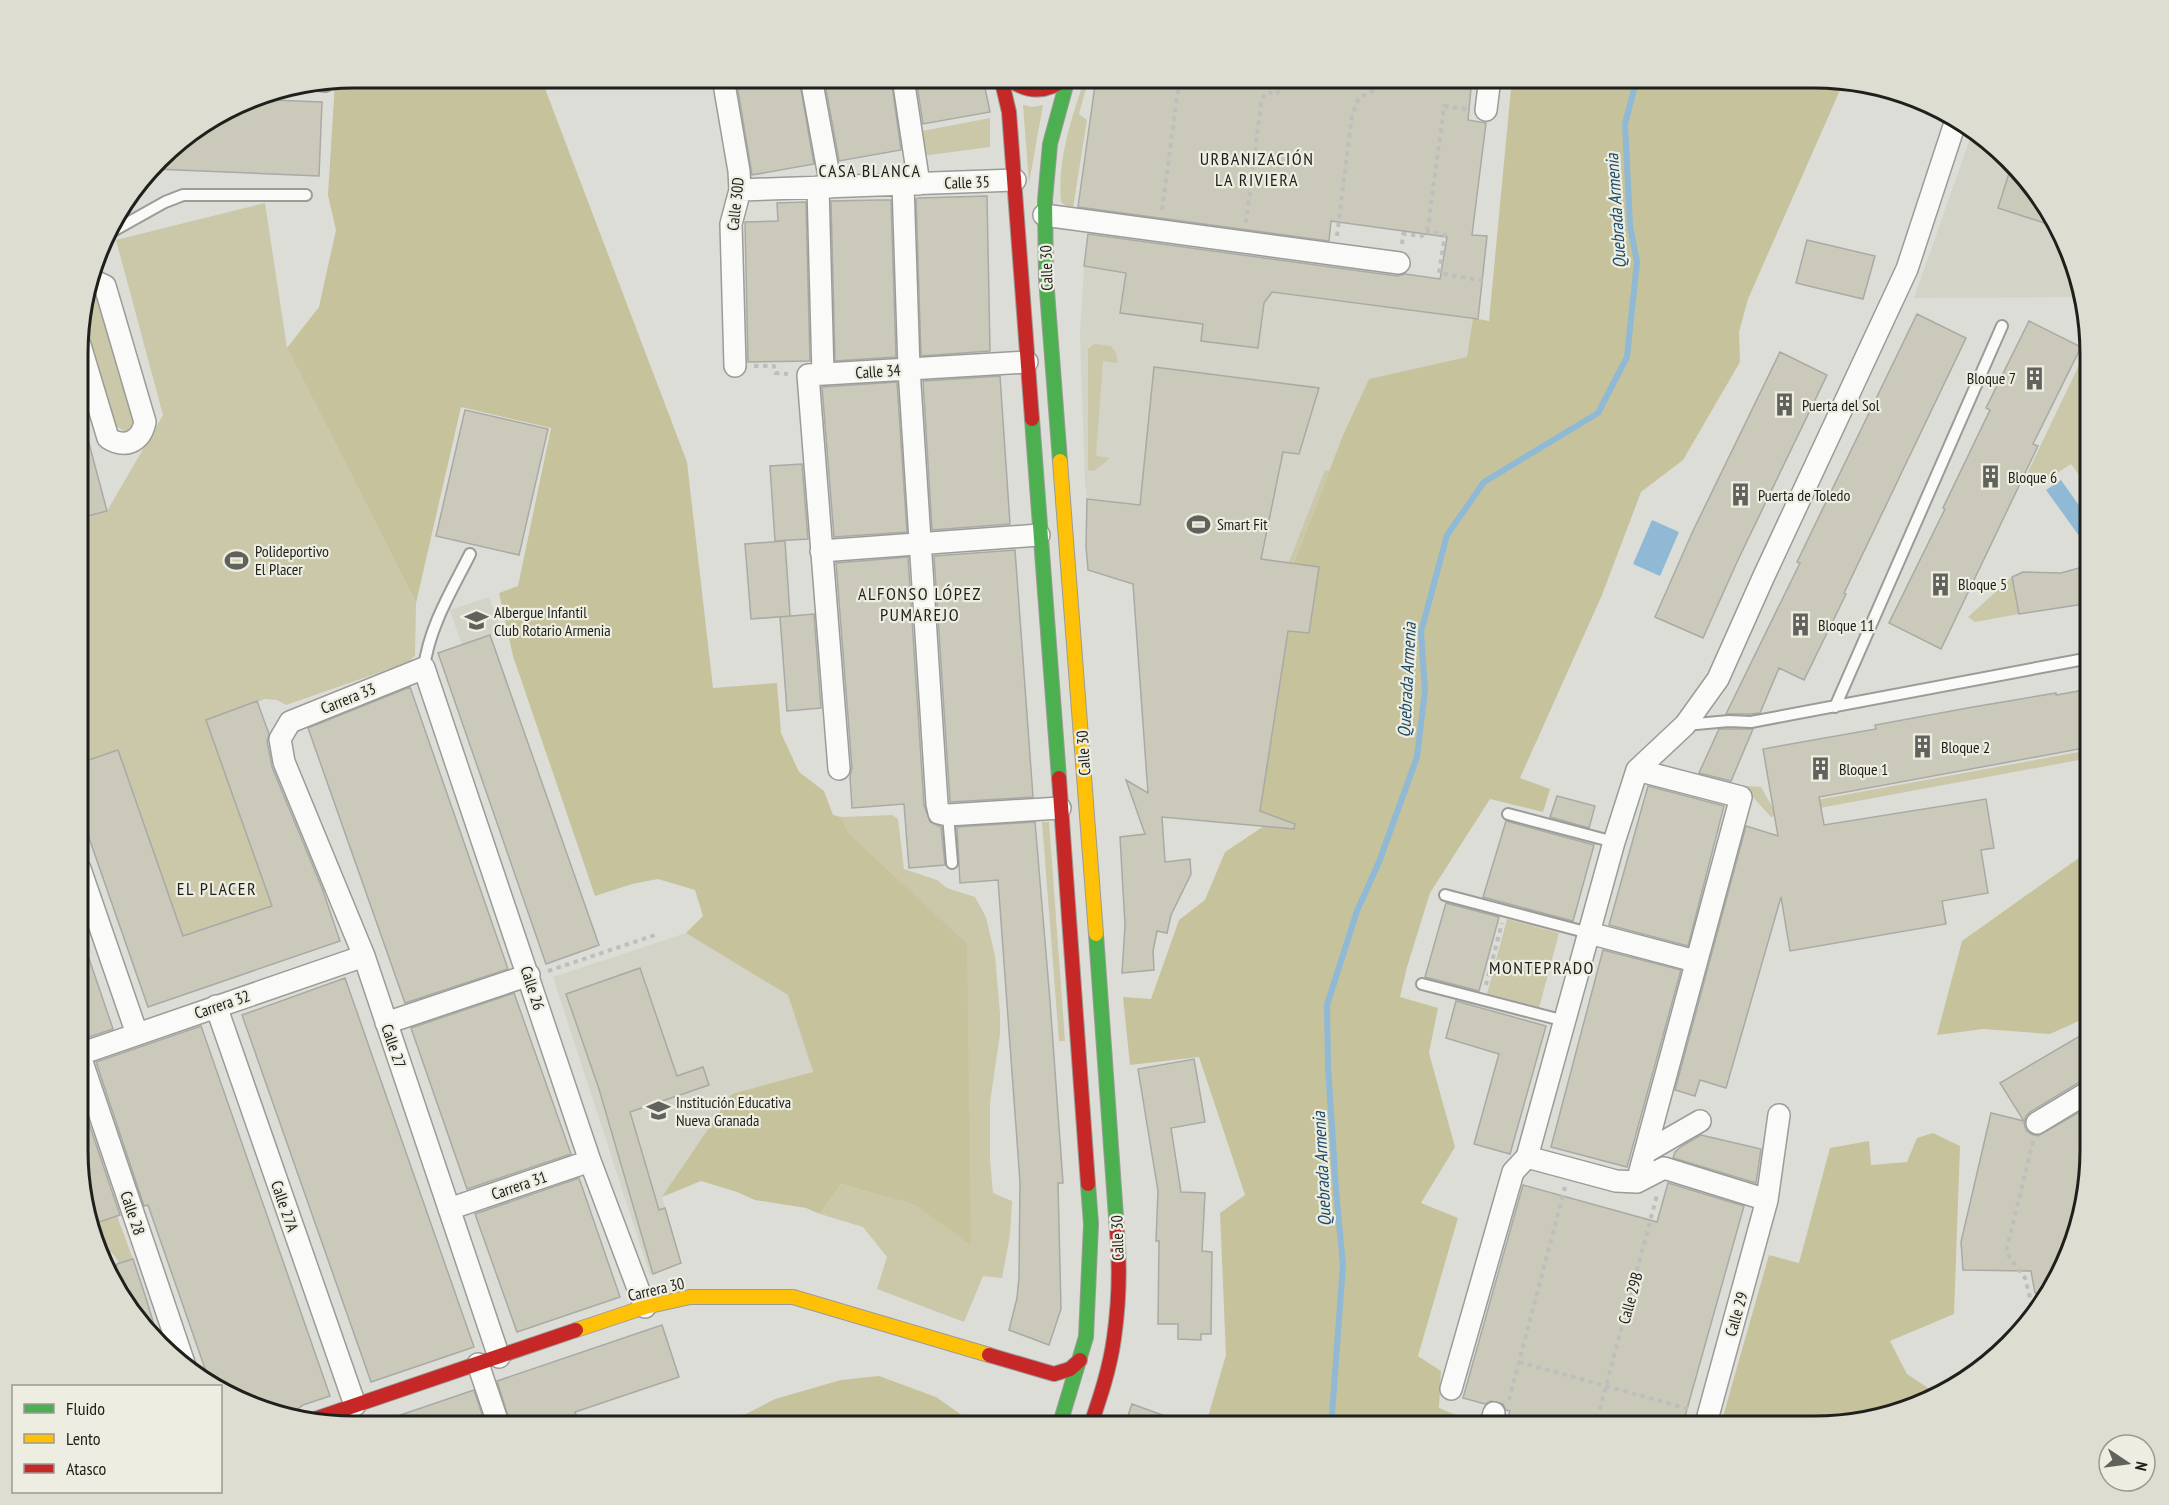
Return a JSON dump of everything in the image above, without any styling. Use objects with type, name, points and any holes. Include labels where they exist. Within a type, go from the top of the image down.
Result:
[{"type":"main road","name":"Calle 30","points":[[1003,88],[1009,112],[1015,180],[1091,1224],[1086,1337],[1063,1416]]},
{"type":"main road","points":[[1022,88],[1029,91],[1050,88]]},
{"type":"main road","name":"Calle 30","points":[[1064,88],[1048,153],[1044,215],[1049,331],[1089,828],[1119,1254],[1114,1338],[1094,1416]]},
{"type":"main road","name":"Carrera 30","points":[[328,1415],[645,1307],[690,1297],[793,1297],[1054,1374]]},
{"type":"main road","points":[[1068,1402],[1064,1386],[1054,1374],[1070,1369],[1080,1360]]},
{"type":"street","name":"Calle 30D","points":[[725,88],[739,171],[740,190],[731,224],[735,366]]},
{"type":"street","points":[[813,88],[824,187],[816,375],[821,551],[839,769]]},
{"type":"street","points":[[904,88],[911,184],[909,369],[937,804],[939,813],[948,815],[1060,808]]},
{"type":"street","points":[[1486,110],[1489,88]]},
{"type":"street","points":[[1451,1389],[1513,1172],[1527,1157],[1614,842],[1637,770],[1685,725],[1718,679],[1762,578],[1907,270],[1954,128]]},
{"type":"street","name":"Calle 35","points":[[740,190],[1015,180]]},
{"type":"street","points":[[1044,215],[1243,244],[1399,263]]},
{"type":"street","points":[[88,372],[108,438],[115,443],[123,444],[139,437],[145,422],[105,286],[99,282]]},
{"type":"street","name":"Calle 34","points":[[816,375],[1027,362]]},
{"type":"street","points":[[821,551],[1039,534]]},
{"type":"street","name":"Carrera 33","points":[[280,739],[290,722],[424,668]]},
{"type":"street","name":"Calle 26","points":[[424,668],[590,1161],[645,1307]]},
{"type":"street","name":"Calle 27","points":[[280,739],[284,762],[364,956],[499,1357]]},
{"type":"street","points":[[1637,770],[1741,797],[1637,1182]]},
{"type":"street","points":[[88,892],[137,1034]]},
{"type":"street","points":[[1589,933],[1695,961]]},
{"type":"street","name":"Carrera 32","points":[[88,1052],[364,956]]},
{"type":"street","points":[[386,1023],[529,975]]},
{"type":"street","name":"Calle 27A","points":[[216,1006],[355,1406]]},
{"type":"street","name":"Calle 28","points":[[88,1079],[180,1352]]},
{"type":"street","points":[[2037,1123],[2080,1097]]},
{"type":"street","name":"Calle 29","points":[[1707,1416],[1767,1200],[1779,1115]]},
{"type":"street","points":[[1646,1152],[1700,1121]]},
{"type":"street","points":[[1527,1157],[1616,1181],[1637,1182],[1664,1168],[1767,1200]]},
{"type":"street","name":"Carrera 31","points":[[449,1209],[590,1161]]},
{"type":"street","points":[[478,1364],[496,1416]]},
{"type":"lane","points":[[122,226],[165,202],[183,195],[306,195]]},
{"type":"lane","points":[[1835,707],[2002,326]]},
{"type":"lane","points":[[424,668],[436,623],[470,554]]},
{"type":"lane","points":[[1685,725],[1729,721],[1751,722],[2080,660]]},
{"type":"lane","points":[[1508,814],[1614,842]]},
{"type":"lane","points":[[948,815],[952,863]]},
{"type":"lane","points":[[1444,895],[1589,933]]},
{"type":"lane","points":[[1422,984],[1565,1021]]},
{"type":"path","points":[[1159,232],[1179,88]]},
{"type":"path","points":[[1243,244],[1261,103],[1266,92],[1277,94],[1280,88]]},
{"type":"path","points":[[1335,254],[1352,115],[1359,98],[1379,88]]},
{"type":"path","points":[[1444,106],[1428,232],[1445,235],[1439,273],[1484,281]]},
{"type":"path","points":[[1399,263],[1403,234],[1422,236],[1428,227]]},
{"type":"path","points":[[735,366],[774,366],[775,373],[816,375]]},
{"type":"path","points":[[1482,1000],[1505,911]]},
{"type":"path","points":[[529,975],[550,971],[658,934]]},
{"type":"path","points":[[2032,1304],[2025,1278],[2006,1251],[2037,1123]]},
{"type":"path","name":"Calle 29B","points":[[1598,1416],[1664,1168]]},
{"type":"path","points":[[1498,1416],[1507,1410],[1570,1169]]},
{"type":"path","points":[[1519,1362],[1606,1385],[1692,1416]]},
{"type":"shaded area","points":[[545,88],[687,462],[713,688],[777,683],[781,733],[799,772],[824,791],[833,815],[841,817],[849,834],[967,944],[971,1245],[915,1205],[841,1184],[820,1214],[806,1208],[755,1200],[701,1181],[662,1197],[732,1094],[813,1072],[788,995],[686,933],[703,916],[695,890],[658,879],[632,884],[595,896],[513,656],[499,593],[518,586],[551,428],[461,407],[416,603],[287,348],[319,307],[336,230],[328,195],[335,89]]},
{"type":"shaded area","points":[[1082,88],[1086,88],[1079,114],[1087,120],[1073,208],[1061,202],[1060,186],[1063,155]]},
{"type":"shaded area","points":[[1511,88],[1840,90],[1748,299],[1739,332],[1740,362],[1683,460],[1641,492],[1602,595],[1520,778],[1550,789],[1543,812],[1490,799],[1430,893],[1407,967],[1400,997],[1438,1008],[1429,1053],[1455,1147],[1421,1203],[1458,1218],[1418,1356],[1441,1371],[1439,1408],[1458,1416],[1208,1416],[1226,1355],[1220,1213],[1245,1195],[1199,1057],[1130,1065],[1123,997],[1151,999],[1179,920],[1205,900],[1225,852],[1264,826],[1265,813],[1260,811],[1288,631],[1309,633],[1319,567],[1294,563],[1343,435],[1369,379],[1467,357],[1473,318],[1489,321]]},
{"type":"shaded area","points":[[1023,105],[1032,107],[1043,105],[1029,183]]},
{"type":"shaded area","points":[[990,118],[990,147],[922,156],[920,146],[922,131]]},
{"type":"shaded area","points":[[1970,138],[2003,166],[2036,207],[2060,252],[2074,297],[1914,298]]},
{"type":"shaded area","name":"Polideportivo El Placer","points":[[265,203],[287,348],[416,603],[415,656],[407,663],[286,705],[277,700],[265,699],[207,720],[272,906],[183,936],[88,776],[88,516],[107,511],[163,415],[116,240]]},
{"type":"shaded area","points":[[1084,266],[1473,318],[1468,357],[1369,379],[1343,435],[1294,563],[1086,536],[1087,499],[1080,335]]},
{"type":"shaded area","points":[[95,297],[98,300],[134,421],[132,428],[125,432],[116,426],[89,336]]},
{"type":"shaded area","points":[[1094,344],[1111,346],[1116,353],[1118,363],[1103,361],[1096,456],[1110,458],[1094,471],[1088,470],[1088,349]]},
{"type":"shaded area","points":[[2080,363],[2080,476],[2071,464],[2039,485],[2028,472]]},
{"type":"shaded area","points":[[1325,470],[1329,471],[1294,563],[1289,562]]},
{"type":"shaded area","points":[[2012,577],[2019,614],[1975,622],[1968,617]]},
{"type":"shaded area","name":"Albergue Infantil Club Rotario Armenia","points":[[489,597],[501,631],[462,645],[450,610]]},
{"type":"shaded area","points":[[2080,752],[2080,760],[1771,817],[1751,795],[1697,779],[1699,772],[1730,785],[1761,787],[1773,808]]},
{"type":"shaded area","points":[[892,815],[898,819],[904,869],[937,880],[947,888],[975,897],[986,917],[995,956],[1000,1034],[990,1102],[990,1160],[993,1193],[1012,1201],[1010,1235],[1002,1278],[983,1276],[964,1322],[877,1289],[887,1257],[863,1227],[820,1214],[841,1184],[915,1205],[971,1244],[849,834],[841,817]]},
{"type":"shaded area","points":[[1042,822],[1049,822],[1065,1041],[1059,1041]]},
{"type":"shaded area","points":[[2080,857],[2080,1020],[2050,1034],[1983,1029],[1937,1035],[1962,941]]},
{"type":"shaded area","points":[[1507,919],[1559,933],[1539,1008],[1487,994]]},
{"type":"shaded area","name":"Institución Educativa Nueva Granada","points":[[686,933],[788,995],[813,1073],[662,1197],[681,1263],[650,1275],[553,977]]},
{"type":"shaded area","points":[[1933,1133],[1960,1146],[1954,1314],[1890,1341],[1907,1374],[1931,1390],[1884,1407],[1850,1414],[1723,1416],[1769,1255],[1799,1263],[1830,1148],[1869,1141],[1871,1165],[1907,1162],[1917,1138]]},
{"type":"shaded area","points":[[117,1216],[133,1259],[119,1264],[108,1251],[99,1222]]},
{"type":"shaded area","points":[[879,1376],[936,1397],[963,1416],[733,1416],[746,1414],[775,1399],[841,1380]]},
{"type":"water","points":[[2061,480],[2080,507],[2080,537],[2046,490]]},
{"type":"water","points":[[1652,520],[1679,532],[1660,576],[1633,564]]},
{"type":"building","points":[[738,88],[801,88],[814,164],[752,175]]},
{"type":"building","points":[[826,88],[892,88],[901,150],[839,161]]},
{"type":"building","points":[[918,88],[985,88],[990,112],[923,124]]},
{"type":"building","points":[[1095,88],[1471,88],[1468,120],[1486,123],[1472,235],[1487,236],[1478,319],[1272,292],[1264,303],[1258,348],[1201,341],[1203,324],[1120,313],[1126,273],[1084,266],[1088,234],[1397,276],[1405,274],[1440,279],[1447,237],[1331,221],[1329,241],[1078,207]]},
{"type":"building","points":[[278,100],[322,102],[319,176],[163,169],[192,143],[221,124],[252,109]]},
{"type":"building","points":[[2009,173],[2026,192],[2046,224],[1998,208]]},
{"type":"building","points":[[987,196],[990,351],[921,356],[916,199]]},
{"type":"building","points":[[891,200],[896,357],[835,361],[831,201]]},
{"type":"building","points":[[806,202],[810,361],[748,362],[745,222],[778,221],[777,203]]},
{"type":"building","points":[[1807,240],[1875,256],[1863,299],[1796,283]]},
{"type":"building","points":[[1917,314],[1966,338],[1844,593],[1846,594],[1804,680],[1779,668],[1760,713],[1726,714],[1800,563],[1797,562]]},
{"type":"building","points":[[2029,321],[2080,346],[2033,444],[2038,446],[1941,649],[1889,623],[1990,410],[1986,408]]},
{"type":"building","points":[[1780,352],[1827,375],[1703,638],[1655,617],[1692,533]]},
{"type":"building","points":[[1154,367],[1319,388],[1299,454],[1283,452],[1261,559],[1319,567],[1309,633],[1288,631],[1260,811],[1295,824],[1294,829],[1162,817],[1165,862],[1190,859],[1191,874],[1171,915],[1167,933],[1157,931],[1153,951],[1154,970],[1122,973],[1125,925],[1120,837],[1145,834],[1126,780],[1148,793],[1133,584],[1088,570],[1087,499],[1140,505]]},
{"type":"building","points":[[1000,376],[1010,524],[932,530],[923,381]]},
{"type":"building","points":[[897,382],[907,532],[834,537],[822,387]]},
{"type":"building","points":[[465,410],[548,429],[519,555],[436,536]]},
{"type":"building","points":[[88,440],[107,511],[88,516]]},
{"type":"building","points":[[802,464],[808,539],[775,541],[770,466]]},
{"type":"building","points":[[785,541],[790,616],[751,619],[745,544]]},
{"type":"building","points":[[1015,550],[1033,797],[950,802],[934,556]]},
{"type":"building","points":[[908,557],[924,805],[930,822],[941,827],[945,865],[909,868],[904,804],[852,808],[850,776],[852,768],[836,563]]},
{"type":"building","points":[[2080,568],[2080,605],[2019,614],[2012,577],[2023,572],[2061,573]]},
{"type":"building","points":[[814,614],[821,708],[787,711],[780,617]]},
{"type":"building","points":[[490,635],[599,945],[546,964],[438,653]]},
{"type":"building","points":[[410,687],[508,969],[405,1003],[308,728]]},
{"type":"building","points":[[2080,691],[2080,749],[1819,797],[1824,825],[1986,799],[1994,848],[1981,850],[1988,893],[1942,901],[1946,924],[1790,951],[1781,897],[1726,1088],[1700,1080],[1695,1096],[1675,1090],[1746,826],[1778,836],[1763,749],[1876,729],[1875,725],[2056,693],[2056,695]]},
{"type":"building","points":[[257,701],[269,734],[267,741],[272,767],[322,888],[340,941],[148,1007],[88,835],[88,760],[118,750],[183,936],[272,906],[206,720]]},
{"type":"building","points":[[1719,729],[1753,729],[1731,781],[1699,773]]},
{"type":"building","points":[[1648,786],[1724,806],[1688,946],[1609,925]]},
{"type":"building","points":[[1557,796],[1595,806],[1589,828],[1550,817]]},
{"type":"building","points":[[1506,821],[1594,845],[1573,921],[1483,897]]},
{"type":"building","points":[[1035,822],[1063,1183],[1058,1183],[1061,1309],[1049,1345],[1009,1330],[1017,1298],[1019,1277],[1020,1182],[998,880],[960,883],[957,827]]},
{"type":"building","points":[[1446,903],[1499,917],[1479,991],[1425,977]]},
{"type":"building","points":[[1603,950],[1681,970],[1627,1167],[1551,1147]]},
{"type":"building","points":[[88,956],[113,1029],[88,1037]]},
{"type":"building","points":[[640,968],[677,1076],[703,1067],[709,1085],[630,1112],[659,1210],[665,1208],[681,1263],[653,1274],[599,1089],[566,994]]},
{"type":"building","points":[[345,978],[474,1347],[371,1382],[242,1015]]},
{"type":"building","points":[[514,993],[571,1154],[467,1189],[411,1028]]},
{"type":"building","points":[[1456,1001],[1546,1026],[1510,1154],[1474,1144],[1499,1054],[1446,1038]]},
{"type":"building","points":[[201,1026],[330,1396],[303,1405],[297,1410],[252,1396],[206,1371],[148,1205],[144,1206],[96,1062]]},
{"type":"building","points":[[2080,1036],[2080,1082],[2030,1112],[2024,1123],[2026,1130],[2038,1136],[2080,1112],[2080,1168],[2075,1203],[2060,1253],[2039,1294],[2035,1293],[2031,1271],[1963,1270],[1961,1242],[1991,1113],[2024,1121],[2000,1083]]},
{"type":"building","points":[[1194,1059],[1205,1122],[1171,1128],[1181,1192],[1205,1193],[1202,1251],[1212,1252],[1211,1334],[1201,1334],[1201,1340],[1178,1339],[1178,1324],[1158,1324],[1159,1241],[1156,1241],[1158,1191],[1138,1069]]},
{"type":"building","points":[[88,1121],[120,1215],[99,1222],[89,1168]]},
{"type":"building","points":[[1701,1135],[1761,1149],[1756,1183],[1673,1158],[1675,1152],[1682,1146]]},
{"type":"building","points":[[579,1178],[620,1297],[517,1332],[475,1214]]},
{"type":"building","points":[[1668,1183],[1744,1206],[1685,1416],[1508,1416],[1510,1411],[1506,1410],[1503,1404],[1491,1401],[1485,1404],[1463,1398],[1523,1185],[1657,1222]]},
{"type":"building","points":[[133,1259],[155,1327],[124,1284],[115,1267],[117,1264]]},
{"type":"building","points":[[662,1325],[679,1377],[575,1412],[577,1416],[508,1416],[497,1381]]},
{"type":"building","points":[[474,1390],[483,1416],[398,1416]]},
{"type":"building","points":[[1132,1404],[1165,1416],[1128,1416]]},
{"type":"waterway","name":"Quebrada Armenia","points":[[1332,1416],[1343,1265],[1328,1066],[1327,1005],[1357,911],[1379,862],[1417,757],[1425,690],[1421,632],[1447,535],[1484,482],[1598,413],[1627,357],[1637,262],[1630,226],[1625,124],[1634,88]]},
{"type":"traffic: fast","points":[[1060,461],[1046,278],[1045,200],[1050,144],[1065,88]]},
{"type":"traffic: fast","points":[[1032,419],[1059,778]]},
{"type":"traffic: fast","points":[[1096,934],[1117,1231]]},
{"type":"traffic: fast","points":[[1062,1416],[1086,1337],[1091,1224],[1088,1184]]},
{"type":"traffic: slow","points":[[1060,461],[1096,934]]},
{"type":"traffic: slow","points":[[576,1330],[645,1307],[690,1297],[793,1297],[989,1355]]},
{"type":"traffic: jam","points":[[1003,88],[1009,112],[1032,419]]},
{"type":"traffic: jam","points":[[1026,88],[1037,90],[1048,88]]},
{"type":"traffic: jam","points":[[1059,778],[1088,1184]]},
{"type":"traffic: jam","points":[[1094,1416],[1107,1372],[1114,1338],[1118,1284],[1117,1231]]},
{"type":"traffic: jam","points":[[327,1415],[576,1330]]},
{"type":"traffic: jam","points":[[989,1355],[1054,1374],[1070,1369],[1080,1360]]},
{"type":"place","name":"Bloque 7","points":[[2034,378]]},
{"type":"place","name":"Puerta del Sol","points":[[1784,405]]},
{"type":"place","name":"Bloque 6","points":[[1990,477]]},
{"type":"place","name":"Puerta de Toledo","points":[[1740,495]]},
{"type":"place","name":"Smart Fit","points":[[1199,524]]},
{"type":"place","name":"Polideportivo El Placer","points":[[237,560]]},
{"type":"place","name":"Bloque 5","points":[[1940,584]]},
{"type":"place","name":"Albergue Infantil Club Rotario Armenia","points":[[476,621]]},
{"type":"place","name":"Bloque 11","points":[[1800,625]]},
{"type":"place","name":"Bloque 2","points":[[1923,747]]},
{"type":"place","name":"Bloque 1","points":[[1821,769]]},
{"type":"place","name":"Institución Educativa Nueva Granada","points":[[658,1111]]},
{"type":"district","name":"URBANIZACIÓN LA RIVIERA","points":[[1257,169]]},
{"type":"district","name":"CASA BLANCA","points":[[870,171]]},
{"type":"district","name":"ALFONSO LÓPEZ PUMAREJO","points":[[920,604]]},
{"type":"district","name":"EL PLACER","points":[[217,889]]},
{"type":"district","name":"MONTEPRADO","points":[[1542,968]]}]
